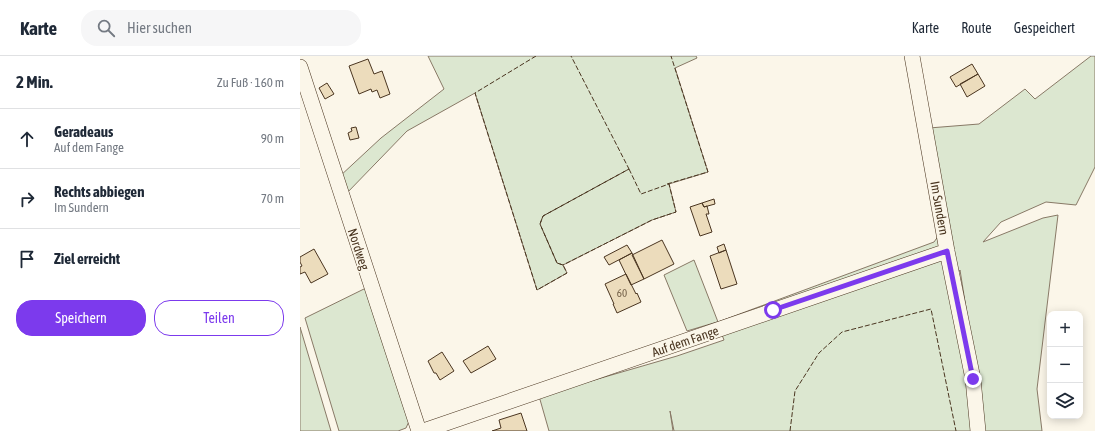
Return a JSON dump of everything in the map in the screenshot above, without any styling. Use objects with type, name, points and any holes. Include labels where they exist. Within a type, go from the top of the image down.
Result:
[{"type":"street","name":"Im Sundern","points":[[912,56],[947,251],[973,379],[978,431]]},
{"type":"street","name":"Nordweg","points":[[300,67],[419,431]]},
{"type":"street","name":"Auf dem Fange","points":[[423,431],[947,251]]},
{"type":"green space","points":[[428,56],[696,56],[697,58],[675,68],[708,172],[669,184],[676,212],[652,220],[563,265],[567,273],[537,290],[475,93],[407,131],[345,195],[339,177],[381,138],[444,89]]},
{"type":"green space","points":[[1091,56],[1095,56],[1095,167],[1076,205],[1046,202],[1001,222],[983,242],[1043,218],[1058,215],[1037,389],[1042,431],[674,431],[670,411],[673,431],[549,431],[539,396],[677,356],[724,340],[717,322],[687,331],[664,275],[694,260],[718,322],[934,242],[949,221],[929,128],[979,124],[1025,89],[1035,99]],"holes":[[[960,270],[978,384],[951,284]]]},
{"type":"green space","points":[[368,287],[410,419],[406,428],[398,431],[339,431],[305,318]]},
{"type":"green space","points":[[300,327],[331,431],[300,431]]},
{"type":"building","points":[[368,59],[374,74],[382,71],[390,94],[380,98],[377,90],[372,92],[371,89],[359,94],[349,66]]},
{"type":"building","points":[[972,64],[978,74],[956,87],[950,77]]},
{"type":"building","points":[[978,74],[985,86],[967,97],[960,84]]},
{"type":"building","points":[[327,83],[334,94],[325,99],[319,88]]},
{"type":"building","points":[[356,127],[359,138],[350,140],[348,133],[352,131],[351,128]]},
{"type":"building","points":[[714,199],[715,204],[704,207],[702,203]]},
{"type":"building","points":[[702,203],[704,207],[707,206],[709,214],[706,214],[712,232],[700,236],[690,207]]},
{"type":"building","points":[[662,240],[674,264],[644,279],[632,255]]},
{"type":"building","points":[[724,244],[726,250],[719,253],[717,247]]},
{"type":"building","points":[[627,245],[632,253],[609,265],[604,257]]},
{"type":"building","points":[[314,249],[328,274],[311,283],[305,272],[300,274],[300,267],[302,266],[300,257]]},
{"type":"building","points":[[726,250],[737,284],[721,289],[710,256]]},
{"type":"building","points":[[632,253],[644,279],[631,285],[619,260]]},
{"type":"building","points":[[626,274],[641,302],[617,313],[605,284]]},
{"type":"building","points":[[488,346],[496,359],[471,373],[463,361]]},
{"type":"building","points":[[442,352],[454,371],[440,380],[436,373],[434,373],[428,361]]},
{"type":"building","points":[[521,413],[527,431],[492,431],[501,428],[499,420]]},
{"type":"fence","points":[[536,56],[475,93],[537,290],[567,273],[563,265],[557,263],[540,224],[543,216],[629,169],[571,56]]},
{"type":"fence","points":[[667,184],[708,172],[671,56]]},
{"type":"fence","points":[[629,169],[641,194],[669,184],[676,212],[652,220],[563,265],[557,263],[540,224],[543,216],[629,169]]},
{"type":"fence","points":[[790,431],[795,391],[819,353],[842,332],[931,309],[956,431]]},
{"type":"route","points":[[773,310],[947,251],[973,379]]}]
